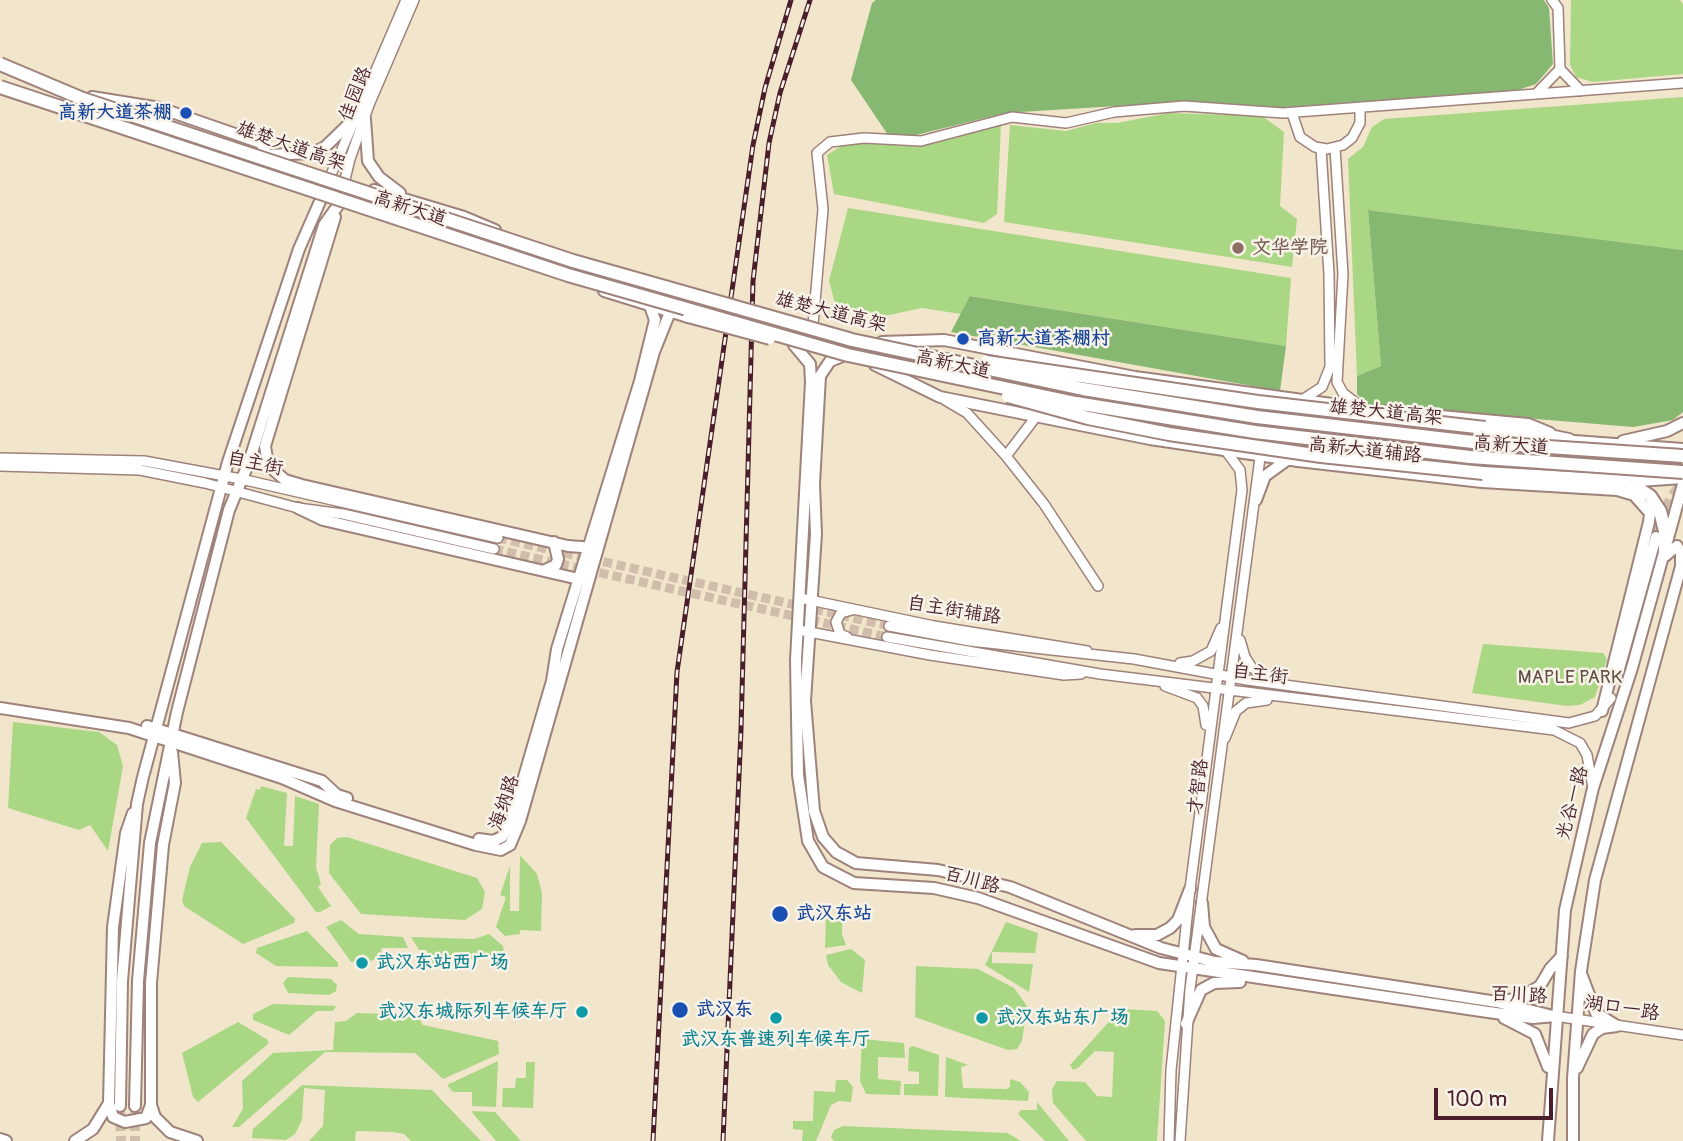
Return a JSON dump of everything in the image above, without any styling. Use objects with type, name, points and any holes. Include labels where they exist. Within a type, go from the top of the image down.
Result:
[{"type":"highway","name":"雄楚大道高架","points":[[0,66],[586,265],[801,327],[1083,389],[1257,417],[1473,442],[1683,456]]},
{"type":"highway","name":"雄楚大道高架","points":[[0,91],[57,106],[568,275],[848,355],[972,382],[1172,419],[1339,443],[1683,475]]},
{"type":"highway","points":[[901,350],[1258,402],[1529,432],[1569,440]]},
{"type":"highway","points":[[972,382],[1033,405],[1156,432],[1321,456],[1483,472],[1624,481],[1683,475]]},
{"type":"highway","points":[[1624,481],[1650,496],[1660,511],[1665,531],[1663,556]]},
{"type":"main road","name":"高新大道","points":[[0,91],[650,306],[875,365],[1117,416],[1263,438],[1390,454],[1683,475]]},
{"type":"main road","name":"高新大道","points":[[88,98],[345,181],[408,198],[503,233],[694,292],[813,326],[882,342],[1083,384],[1257,412],[1398,430],[1528,441],[1569,440],[1683,449]]},
{"type":"main road","points":[[267,155],[312,153],[325,147],[361,117]]},
{"type":"main road","points":[[361,117],[366,153],[374,172],[408,198]]},
{"type":"main road","points":[[151,1105],[146,1118],[125,1122],[113,1117],[113,927],[126,833],[137,804],[222,481],[299,249],[321,199]]},
{"type":"main road","points":[[135,1106],[138,981],[148,869],[172,738],[196,631],[236,492],[287,346],[324,225],[339,204]]},
{"type":"main road","points":[[339,204],[265,446],[268,465],[277,475],[302,485],[554,542],[593,548]]},
{"type":"main road","points":[[497,256],[486,240],[490,236],[503,233]]},
{"type":"main road","name":"海纳路","points":[[5,708],[34,706],[68,710],[156,732],[282,778],[335,801],[501,850],[510,845],[520,821],[640,381],[655,320],[650,306]]},
{"type":"main road","name":"海纳路","points":[[593,548],[654,352],[670,312]]},
{"type":"main road","points":[[882,342],[944,340],[1187,385],[1364,409],[1528,424],[1569,440]]},
{"type":"main road","name":"百川路","points":[[791,344],[805,356],[811,374],[806,599]]},
{"type":"main road","name":"百川路","points":[[840,357],[830,360],[820,376],[804,630],[795,716],[798,775],[805,829],[813,851],[823,867],[846,880],[934,888],[978,898],[1145,959],[1187,968],[1532,1018],[1555,1017]]},
{"type":"main road","name":"高新大道辅路","points":[[875,365],[940,397],[1035,418],[1226,451],[1482,482],[1625,490],[1642,500],[1650,513],[1602,710]]},
{"type":"main road","points":[[1187,385],[1257,412]]},
{"type":"main road","points":[[1616,443],[1667,431],[1683,423]]},
{"type":"main road","points":[[1528,441],[1562,444],[1574,458],[1561,468]]},
{"type":"main road","points":[[1256,500],[1265,476],[1287,460]]},
{"type":"main road","name":"光谷一路","points":[[1548,1141],[1555,1017],[1565,910],[1593,788],[1683,484]]},
{"type":"main road","points":[[298,508],[323,520],[584,580]]},
{"type":"main road","points":[[1606,746],[1611,698],[1656,537]]},
{"type":"main road","points":[[545,570],[556,565],[558,559],[558,548],[554,542]]},
{"type":"main road","points":[[1573,1141],[1573,1078],[1582,957],[1595,880],[1682,562],[1681,552],[1676,547],[1663,556]]},
{"type":"main road","name":"百川路","points":[[804,630],[807,753],[812,797],[823,837],[836,852],[856,863],[958,873],[1010,887],[1161,948],[1216,962],[1256,965],[1497,1002],[1534,1009],[1555,1017]]},
{"type":"main road","points":[[172,738],[175,783],[163,845],[151,983],[151,1105],[155,1116],[170,1132],[197,1141]]},
{"type":"main road","points":[[904,886],[886,880],[886,874],[921,868]]},
{"type":"main road","points":[[1132,935],[1157,935],[1170,928],[1178,920],[1190,889]]},
{"type":"main road","points":[[1202,903],[1204,927],[1216,949],[1256,965]]},
{"type":"main road","points":[[1562,956],[1570,978],[1576,972],[1582,957]]},
{"type":"main road","points":[[1497,1002],[1518,999],[1534,991],[1562,956]]},
{"type":"main road","points":[[1581,971],[1596,1013],[1617,1026]]},
{"type":"main road","points":[[1186,1024],[1195,998],[1201,990],[1213,983],[1228,981],[1289,989],[1304,986]]},
{"type":"main road","points":[[1488,1012],[1530,1028],[1552,1073]]},
{"type":"main road","points":[[1573,1078],[1586,1042],[1602,1028],[1617,1026]]},
{"type":"main road","points":[[1552,1073],[1559,1057],[1563,1056],[1573,1078]]},
{"type":"main road","points":[[75,1141],[93,1129],[114,1104]]},
{"type":"main road","points":[[0,1139],[6,1141]]},
{"type":"street","name":"佳园路","points":[[339,204],[361,117],[406,0]]},
{"type":"street","name":"佳园路","points":[[321,199],[414,0]]},
{"type":"street","points":[[1555,1],[1558,8],[1560,69],[1581,91]]},
{"type":"street","points":[[1536,94],[1560,69]]},
{"type":"street","points":[[813,326],[823,209],[817,153],[830,142],[863,138],[921,141],[999,119],[1066,123],[1114,112],[1184,106],[1292,113],[1683,83]]},
{"type":"street","points":[[1292,113],[1300,137],[1321,149],[1335,148],[1356,134],[1360,123],[1360,107]]},
{"type":"street","points":[[1335,148],[1343,274],[1337,382],[1343,393],[1364,409]]},
{"type":"street","points":[[1301,400],[1322,387],[1330,367],[1321,149]]},
{"type":"street","points":[[940,397],[967,413],[1006,456],[1044,504],[1098,586]]},
{"type":"street","points":[[1006,456],[1035,418]]},
{"type":"street","name":"才智路","points":[[1188,955],[1202,903],[1263,438]]},
{"type":"street","name":"才智路","points":[[1180,1141],[1190,889],[1242,481],[1236,460],[1226,451]]},
{"type":"street","name":"自主街","points":[[0,458],[126,459],[222,481],[236,492],[298,508],[343,513],[494,549]]},
{"type":"street","name":"自主街","points":[[0,466],[123,468],[222,481],[242,479],[498,538]]},
{"type":"street","points":[[302,485],[344,503]]},
{"type":"street","name":"自主街辅路","points":[[806,599],[934,626],[1069,646],[1102,655]]},
{"type":"street","points":[[849,638],[840,634],[836,622],[841,613],[853,610]]},
{"type":"street","points":[[1166,664],[1194,662],[1211,651],[1227,610]]},
{"type":"street","points":[[804,630],[930,655],[1064,675],[1100,674]]},
{"type":"street","name":"自主街","points":[[1593,788],[1587,755],[1580,743],[1562,732],[1100,674],[888,632],[1102,655],[1230,676],[1569,723],[1588,720],[1602,710]]},
{"type":"street","points":[[1238,632],[1241,649],[1252,668],[1289,684]]},
{"type":"street","points":[[1144,680],[1197,698],[1206,715],[1207,740]]},
{"type":"street","points":[[1602,710],[1611,698]]},
{"type":"street","points":[[1221,749],[1236,710],[1258,699],[1310,706],[1349,705]]},
{"type":"street","name":"才智路","points":[[1169,1141],[1171,1070],[1187,968]]},
{"type":"street","name":"湖口一路","points":[[1555,1017],[1683,1035]]},
{"type":"green space","points":[[876,0],[1544,0],[1549,8],[1553,64],[1536,84],[1518,90],[1286,108],[1181,102],[1005,113],[916,135],[888,135],[851,80],[872,3]]},
{"type":"green space","points":[[1571,0],[1680,0],[1683,4],[1683,74],[1593,82],[1576,77],[1570,65]]},
{"type":"green space","points":[[1683,97],[1683,250],[1368,210],[1381,366],[1357,376],[1348,159],[1363,147],[1372,127],[1384,119]]},
{"type":"green space","points":[[1169,113],[1262,116],[1284,132],[1280,206],[1297,219],[1292,267],[1004,222],[1010,125],[1066,131],[1096,123],[1117,123]]},
{"type":"green space","points":[[1001,124],[997,214],[984,223],[834,194],[827,155],[843,145],[861,143],[920,147]]},
{"type":"green space","points":[[848,208],[1291,278],[1286,346],[971,296],[961,314],[922,308],[875,318],[835,303],[829,281]]},
{"type":"green space","points":[[1368,210],[1683,250],[1683,412],[1673,420],[1633,427],[1367,405],[1357,394],[1357,376],[1381,366]]},
{"type":"green space","points":[[970,296],[1286,346],[1280,391],[951,332]]},
{"type":"green space","name":"MAPLE PARK","points":[[1483,644],[1603,653],[1607,659],[1595,697],[1580,705],[1567,706],[1472,693]]},
{"type":"green space","points":[[13,722],[99,732],[117,745],[123,766],[108,851],[90,825],[79,830],[8,808]]},
{"type":"green space","points":[[261,786],[287,793],[284,846],[293,846],[295,796],[319,804],[316,867],[321,884],[318,887],[331,906],[320,912],[316,912],[246,818],[256,789],[260,790]]},
{"type":"green space","points":[[347,837],[477,878],[485,892],[482,909],[465,920],[361,914],[329,873],[330,845],[337,838]]},
{"type":"green space","points":[[221,842],[295,919],[294,923],[243,944],[184,906],[182,900],[190,867],[202,843]]},
{"type":"green space","points":[[520,855],[537,874],[542,893],[541,931],[520,930],[520,934],[505,936],[496,927],[506,897],[500,895],[510,866],[510,911],[519,911]]},
{"type":"green space","points":[[826,913],[842,919],[842,934],[846,945],[825,948]]},
{"type":"green space","points":[[341,920],[359,934],[403,937],[408,948],[382,948],[380,957],[368,962],[351,962],[326,927]]},
{"type":"green space","points":[[1006,922],[1038,933],[1035,953],[992,952],[992,963],[1033,964],[1029,992],[985,965]]},
{"type":"green space","points":[[307,931],[338,963],[338,967],[276,966],[256,953],[257,948]]},
{"type":"green space","points":[[489,934],[503,946],[504,953],[500,956],[427,965],[427,950],[419,950],[411,937],[474,939]]},
{"type":"green space","points":[[851,949],[865,960],[862,993],[841,982],[828,965],[826,955]]},
{"type":"green space","points":[[916,966],[978,969],[1014,988],[1027,1006],[1022,1041],[1017,1049],[1008,1050],[915,1017]]},
{"type":"green space","points":[[288,977],[331,979],[337,985],[336,991],[329,995],[288,993],[283,983]]},
{"type":"green space","points":[[273,1004],[336,1006],[333,1011],[317,1011],[289,1035],[253,1020],[253,1014]]},
{"type":"green space","points":[[1124,1009],[1157,1011],[1165,1021],[1157,1141],[1086,1141],[1053,1103],[1052,1089],[1057,1081],[1085,1082],[1097,1096],[1112,1097],[1114,1052],[1095,1051],[1078,1068],[1073,1070],[1070,1065],[1116,1014]]},
{"type":"green space","points":[[357,1013],[417,1015],[423,1025],[498,1041],[499,1054],[443,1079],[415,1053],[325,1052],[239,1127],[232,1127],[243,1109],[242,1081],[273,1053],[333,1050],[335,1022],[346,1021]]},
{"type":"green space","points":[[238,1022],[268,1040],[268,1044],[198,1102],[193,1097],[182,1053]]},
{"type":"green space","points":[[862,1039],[904,1043],[905,1058],[878,1057],[878,1079],[901,1081],[900,1095],[866,1094],[860,1081]]},
{"type":"green space","points":[[913,1046],[939,1055],[938,1096],[904,1095],[904,1084],[919,1084],[919,1072],[908,1071],[909,1048]]},
{"type":"green space","points":[[946,1057],[968,1065],[961,1067],[963,1088],[1006,1089],[1010,1087],[1010,1079],[1020,1082],[1029,1092],[1028,1101],[945,1097]]},
{"type":"green space","points":[[498,1061],[496,1107],[472,1106],[472,1092],[453,1092],[447,1085]]},
{"type":"green space","points":[[526,1062],[535,1062],[533,1108],[502,1107],[503,1088],[515,1088],[516,1078],[526,1078]]},
{"type":"green space","points":[[836,1080],[847,1080],[853,1087],[851,1102],[839,1101],[831,1105],[816,1141],[802,1141],[803,1130],[793,1129],[793,1121],[813,1121],[814,1091],[835,1092]]},
{"type":"green space","points":[[302,1085],[432,1090],[481,1141],[411,1141],[404,1134],[393,1132],[356,1131],[355,1141],[309,1141],[323,1126],[325,1090],[304,1088],[302,1120],[295,1134],[286,1140],[252,1138],[253,1129]]},
{"type":"green space","points":[[1037,1102],[1069,1141],[1045,1141],[1018,1114],[1021,1110],[1037,1110]]},
{"type":"green space","points":[[471,1111],[495,1112],[521,1141],[496,1141]]},
{"type":"green space","points":[[843,1126],[1007,1133],[1021,1141],[834,1141],[831,1137],[834,1130]]},
{"type":"tunnel","points":[[1656,537],[1670,499],[1683,481]]},
{"type":"tunnel","points":[[498,538],[889,626]]},
{"type":"tunnel","points":[[494,549],[887,637]]},
{"type":"tunnel","points":[[120,1106],[121,1141]]},
{"type":"tunnel","points":[[135,1106],[135,1141]]},
{"type":"railway","points":[[653,1141],[677,672],[753,145],[765,88],[791,0]]},
{"type":"railway","points":[[723,1141],[741,730],[753,281],[769,143],[780,93],[810,0]]},
{"type":"place","name":"高新大道茶棚","points":[[186,113]]},
{"type":"place","name":"文华学院","points":[[1238,248]]},
{"type":"place","name":"高新大道茶棚村","points":[[963,339]]},
{"type":"place","name":"武汉东站","points":[[780,914]]},
{"type":"place","name":"武汉东站西广场","points":[[362,963]]},
{"type":"place","name":"武汉东","points":[[680,1010]]},
{"type":"place","name":"武汉东城际列车候车厅","points":[[582,1012]]},
{"type":"place","name":"武汉东普速列车候车厅","points":[[776,1018]]},
{"type":"place","name":"武汉东站东广场","points":[[982,1018]]}]
